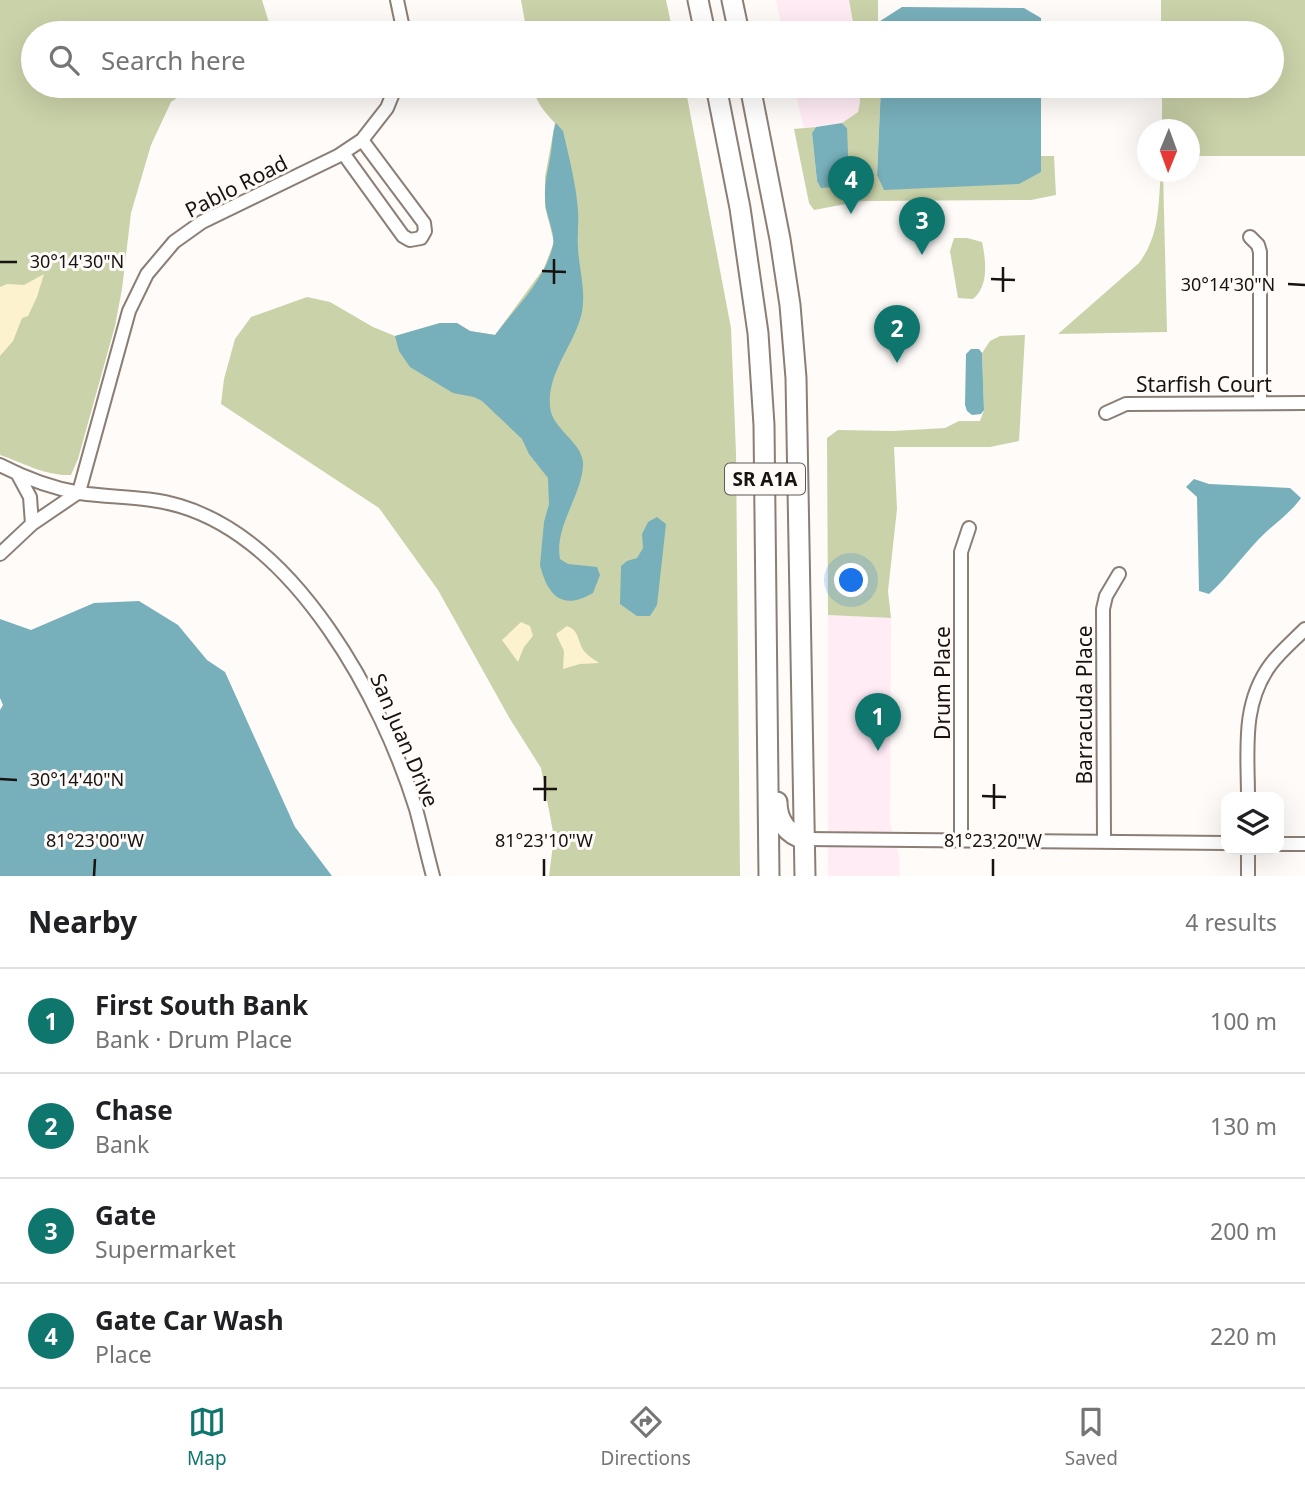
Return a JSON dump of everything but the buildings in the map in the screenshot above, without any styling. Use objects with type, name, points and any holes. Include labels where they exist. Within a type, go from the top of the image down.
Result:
[{"type":"main road","points":[[698,0],[702,21]]},
{"type":"main road","points":[[732,0],[736,21]]},
{"type":"main road","name":"SR A1A","points":[[718,98],[743,220],[758,324],[764,425],[770,876]]},
{"type":"main road","name":"SR A1A","points":[[752,98],[780,239],[796,378],[805,876]]},
{"type":"main road","points":[[768,642],[776,673],[777,809],[783,825],[792,834],[805,839]]},
{"type":"main road","points":[[770,876],[777,859],[805,839]]},
{"type":"street","points":[[397,0],[401,21]]},
{"type":"street","name":"Pablo Road","points":[[79,492],[129,311],[137,292],[160,258],[202,222],[343,153],[362,140],[383,114],[390,98]]},
{"type":"street","points":[[343,153],[404,236],[410,240],[421,238],[425,231],[424,223],[362,140]]},
{"type":"street","points":[[1250,237],[1258,245],[1260,252],[1260,403]]},
{"type":"street","name":"Starfish Court","points":[[1106,413],[1116,406],[1126,404],[1305,403]]},
{"type":"street","name":"San Juan Drive","points":[[0,466],[58,488],[162,502],[206,516],[237,533],[285,576],[327,626],[370,697],[415,808],[433,876]]},
{"type":"street","points":[[17,474],[30,497],[32,524]]},
{"type":"street","points":[[0,554],[32,524],[79,492]]},
{"type":"street","name":"Drum Place","points":[[961,839],[961,552],[969,528]]},
{"type":"street","name":"Barracuda Place","points":[[1104,841],[1103,609],[1105,596],[1119,574]]},
{"type":"street","points":[[1248,792],[1248,723],[1254,694],[1272,662],[1305,629]]},
{"type":"street","points":[[805,839],[1221,843]]},
{"type":"street","points":[[1284,844],[1305,844]]},
{"type":"street","points":[[1248,855],[1248,876]]},
{"type":"shaded area","points":[[776,0],[849,0],[853,21],[780,21]]},
{"type":"shaded area","points":[[797,98],[860,98],[858,112],[842,123],[804,128]]},
{"type":"shaded area","points":[[828,615],[891,618],[890,823],[899,856],[900,876],[828,876]]},
{"type":"green space","points":[[0,0],[262,0],[268,21],[21,21],[21,98],[177,98],[171,102],[151,145],[131,213],[115,326],[78,459],[71,475],[43,471],[0,455]]},
{"type":"green space","points":[[521,0],[666,0],[670,21],[525,21]]},
{"type":"green space","points":[[849,0],[878,0],[878,21],[853,21]]},
{"type":"green space","points":[[1161,0],[1305,0],[1305,156],[1200,156],[1200,119],[1162,119],[1162,98],[1284,98],[1284,21],[1161,21]]},
{"type":"green space","points":[[537,98],[687,98],[731,328],[736,453],[740,876],[549,876],[554,837],[541,768],[510,719],[438,590],[379,508],[221,404],[224,379],[235,339],[251,317],[307,297],[330,302],[373,327],[395,336],[440,323],[457,323],[470,331],[495,335],[544,268],[554,242],[545,207],[545,177],[555,123]]},
{"type":"green space","points":[[860,98],[880,98],[877,174],[1041,172],[1041,156],[1054,156],[1056,195],[1031,200],[862,201],[814,210],[809,203],[794,129],[816,127],[812,133],[817,181],[847,128],[842,123],[858,112]]},
{"type":"green space","points":[[1160,182],[1163,182],[1167,332],[1058,334],[1139,263],[1151,242],[1157,220]]},
{"type":"green space","points":[[954,238],[982,242],[984,280],[973,299],[958,298],[950,251]]},
{"type":"green space","points":[[1025,335],[1019,441],[990,447],[894,447],[897,509],[888,591],[891,618],[828,615],[827,438],[838,430],[945,428],[959,421],[980,421],[984,410],[982,353],[990,341],[1000,336]]},
{"type":"sand","points":[[44,274],[28,316],[22,318],[13,341],[0,356],[0,287],[7,284],[24,285]]},
{"type":"sand","points":[[521,622],[530,626],[533,636],[524,647],[518,662],[502,640]]},
{"type":"sand","points":[[567,626],[576,633],[584,651],[599,663],[580,664],[563,669],[564,651],[556,634]]},
{"type":"water","points":[[902,7],[1024,8],[1041,18],[1041,21],[880,21]]},
{"type":"water","points":[[880,98],[1041,98],[1041,172],[1019,184],[884,190],[877,175]]},
{"type":"water","points":[[556,123],[563,131],[576,190],[583,296],[582,312],[574,336],[557,370],[550,394],[552,415],[579,450],[583,466],[578,489],[561,535],[560,559],[568,564],[597,567],[600,575],[593,593],[573,601],[558,597],[552,592],[543,576],[540,565],[544,522],[549,504],[548,478],[529,454],[522,439],[482,401],[453,393],[410,367],[399,351],[395,336],[440,323],[457,323],[470,331],[495,335],[529,293],[544,270],[553,245],[545,191]]},
{"type":"water","points":[[842,123],[847,128],[849,180],[845,186],[821,188],[817,181],[812,133],[816,127]]},
{"type":"water","points":[[971,349],[979,349],[982,353],[984,410],[981,414],[972,415],[965,405],[966,354]]},
{"type":"water","points":[[1194,479],[1209,484],[1290,488],[1301,498],[1209,594],[1199,591],[1197,497],[1186,487]]},
{"type":"water","points":[[657,517],[666,524],[657,605],[650,616],[637,616],[620,604],[621,566],[637,558],[643,548],[642,534],[648,522]]},
{"type":"water","points":[[139,601],[178,625],[207,660],[225,672],[295,827],[332,876],[0,876],[0,710],[3,705],[0,698],[0,619],[31,630],[94,603]]},
{"type":"place","name":"Gate Car Wash","points":[[851,214]]},
{"type":"place","name":"Gate","points":[[922,255]]},
{"type":"place","name":"Chase","points":[[897,363]]},
{"type":"place","name":"First South Bank","points":[[878,751]]}]
